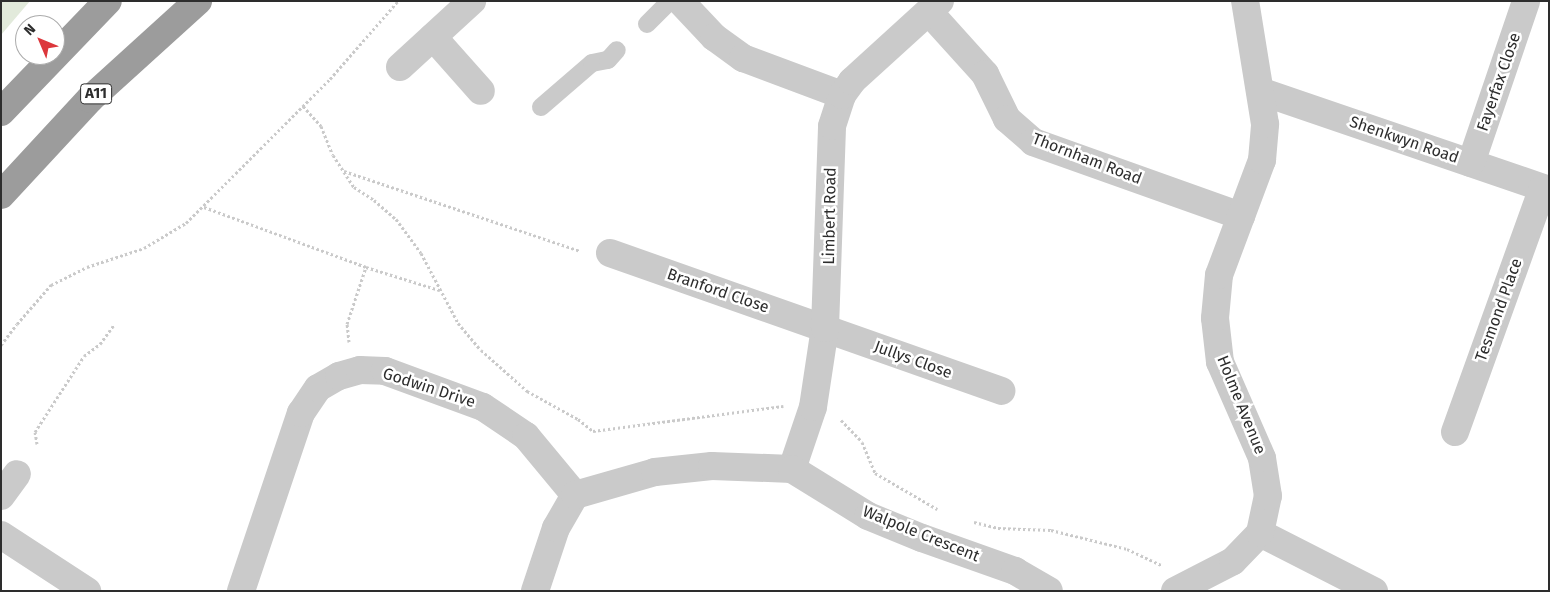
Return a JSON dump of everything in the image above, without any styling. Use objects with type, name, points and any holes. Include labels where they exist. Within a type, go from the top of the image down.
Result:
[{"type":"highway","points":[[1,112],[108,1]]},
{"type":"highway","name":"A11","points":[[1,195],[90,99],[198,1]]},
{"type":"street","points":[[400,67],[472,1]]},
{"type":"street","points":[[680,1],[714,37],[742,58],[842,94]]},
{"type":"street","name":"Holme Avenue","points":[[1245,1],[1265,124],[1262,160],[1219,275],[1215,318],[1220,362],[1262,458],[1268,496],[1260,533]]},
{"type":"street","name":"Fayerfax Close","points":[[1471,163],[1526,1]]},
{"type":"street","name":"Limbert Road","points":[[792,469],[813,407],[825,328],[832,126],[842,94],[852,82],[934,6]]},
{"type":"street","name":"Thornham Road","points":[[934,6],[984,74],[1007,119],[1033,142],[1241,216]]},
{"type":"street","points":[[433,37],[481,91]]},
{"type":"street","name":"Shenkwyn Road","points":[[1260,91],[1546,189]]},
{"type":"street","name":"Tesmond Place","points":[[1455,432],[1546,189]]},
{"type":"street","name":"Branford Close","points":[[610,254],[825,328]]},
{"type":"street","name":"Jullys Close","points":[[825,328],[1001,391]]},
{"type":"street","name":"Godwin Drive","points":[[241,591],[301,412],[318,388],[338,376],[360,370],[385,371],[483,406],[526,436],[575,495]]},
{"type":"street","name":"Walpole Crescent","points":[[575,495],[655,472],[712,466],[792,469],[868,516],[922,538],[1015,571],[1049,591]]},
{"type":"street","points":[[535,591],[556,528],[575,495]]},
{"type":"street","points":[[1175,591],[1234,561],[1260,533],[1374,591]]},
{"type":"street","points":[[1,535],[87,591]]},
{"type":"lane","points":[[646,24],[670,1]]},
{"type":"lane","points":[[541,107],[592,63],[608,60],[617,50]]},
{"type":"path","points":[[1,345],[16,324],[52,285],[87,267],[144,248],[186,223],[303,106],[376,29],[398,1]]},
{"type":"path","points":[[204,206],[366,267],[440,290],[421,253],[396,219],[374,200],[354,187],[333,155],[321,126],[303,106]]},
{"type":"path","points":[[344,171],[604,259],[610,254]]},
{"type":"path","points":[[360,370],[350,348],[347,324],[366,267]]},
{"type":"path","points":[[37,444],[35,432],[84,356],[100,344],[114,326]]},
{"type":"green space","points":[[1,1],[30,1],[18,15],[15,15],[15,19],[1,35]]}]
